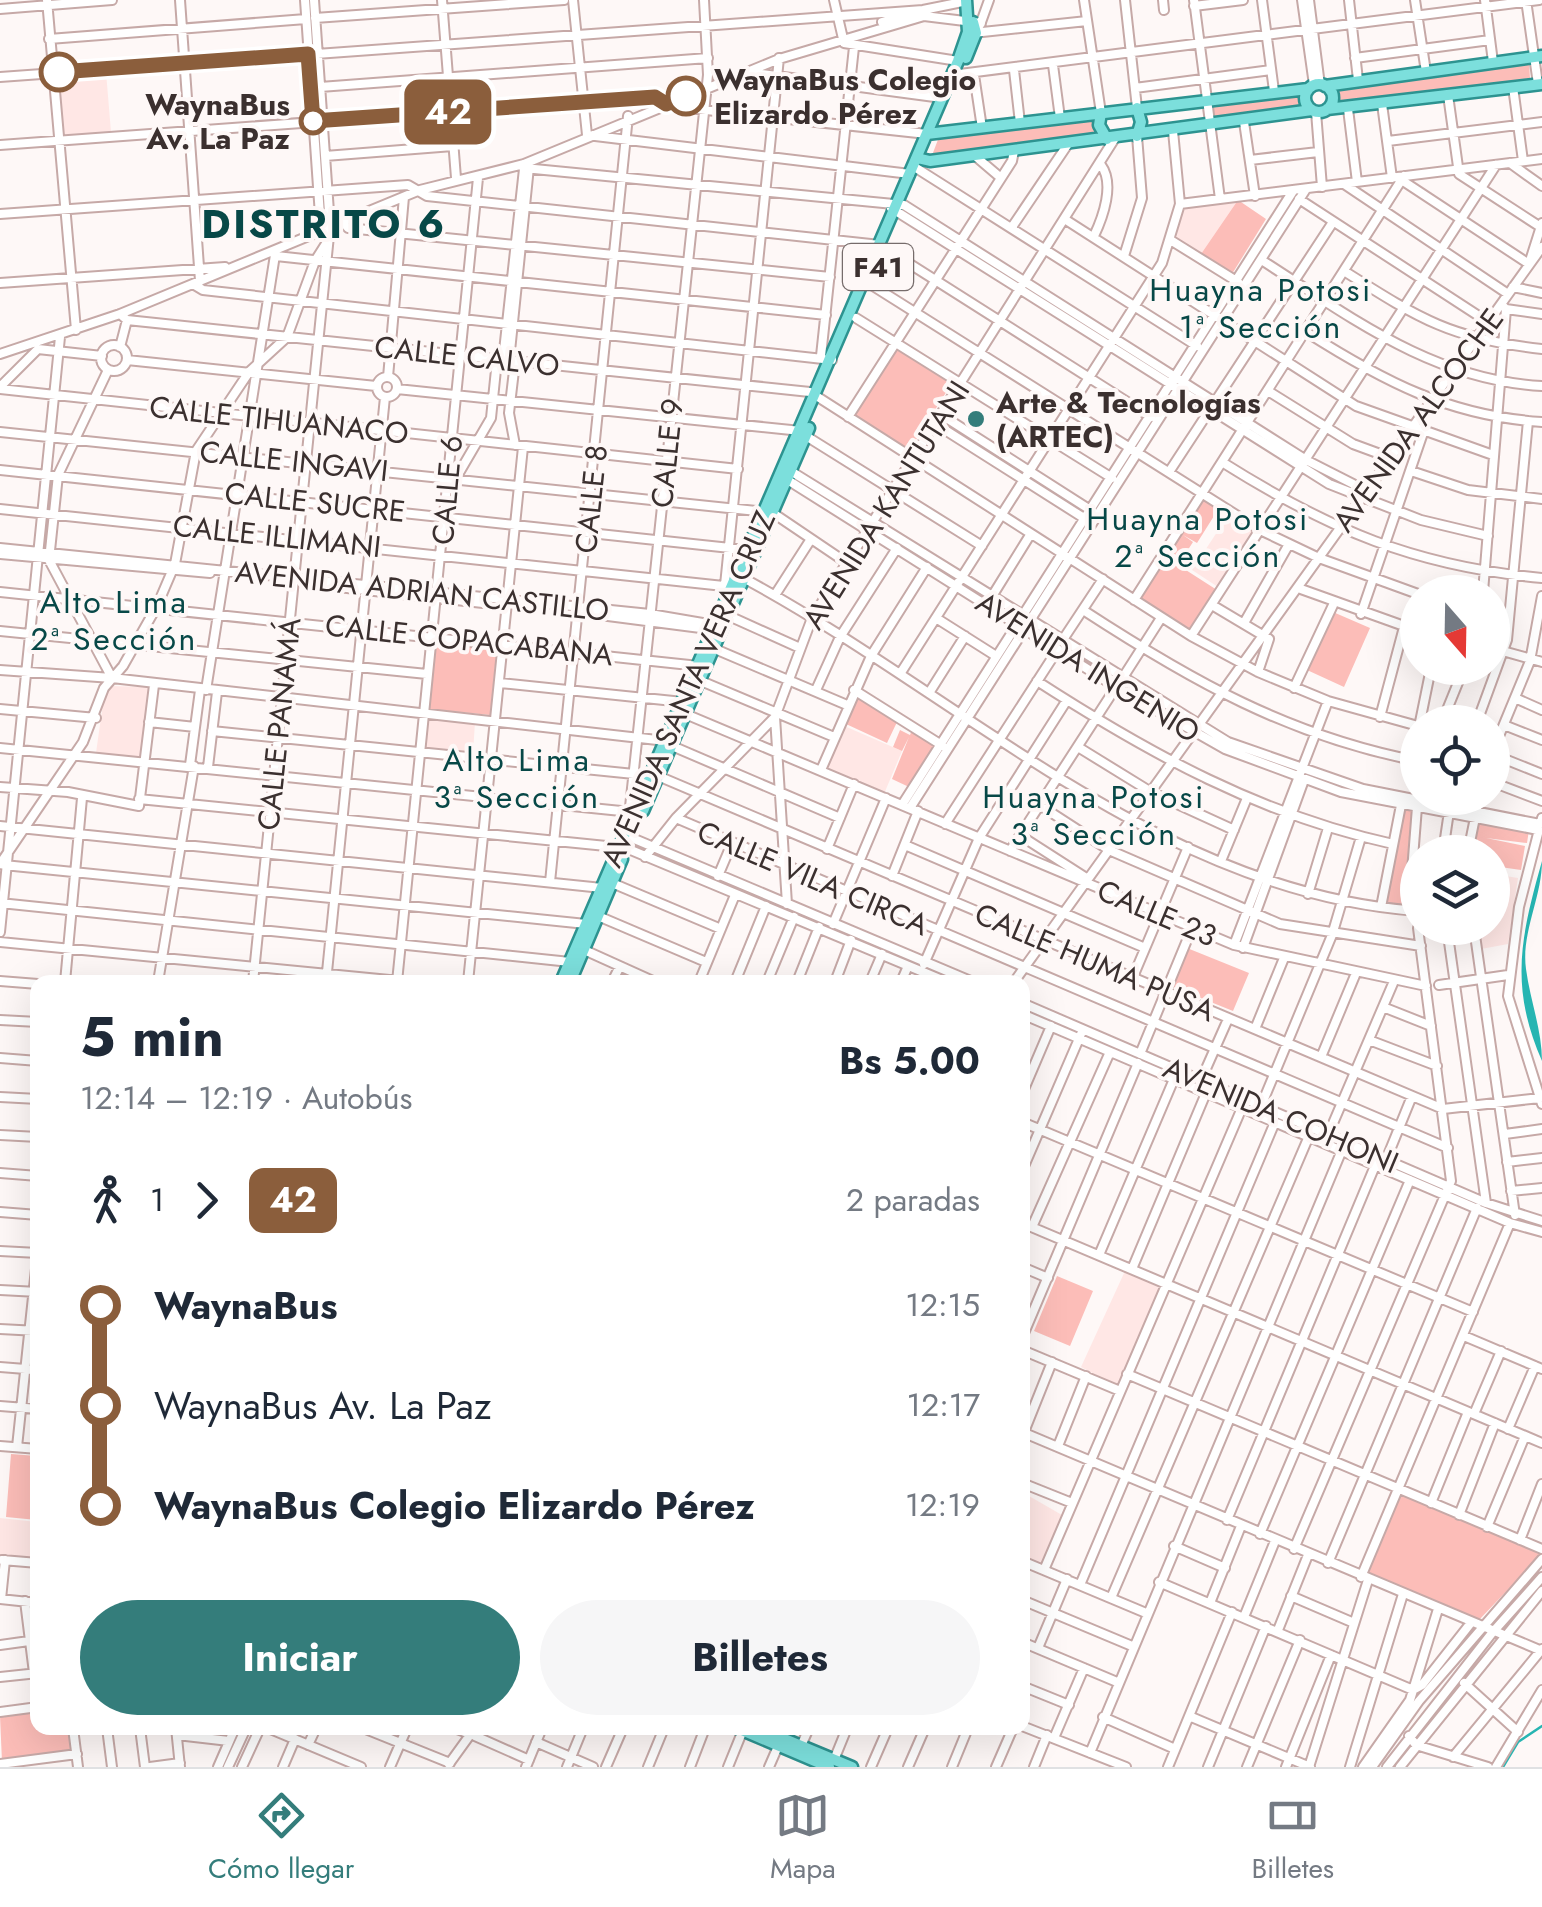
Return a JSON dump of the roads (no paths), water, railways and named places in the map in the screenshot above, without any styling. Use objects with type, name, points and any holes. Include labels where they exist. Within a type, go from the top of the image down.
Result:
[{"type":"main road","name":"F41","points":[[818,399],[870,284],[897,207],[960,74],[973,27],[967,0]]},
{"type":"main road","name":"F41","points":[[930,134],[973,27]]},
{"type":"main road","points":[[930,134],[1538,56]]},
{"type":"main road","points":[[916,165],[1540,84]]},
{"type":"main road","points":[[1317,86],[1305,102],[1318,111]]},
{"type":"main road","points":[[1317,86],[1332,97],[1318,111]]},
{"type":"main road","points":[[1137,108],[1141,122],[1137,136]]},
{"type":"main road","points":[[1101,113],[1099,126],[1111,139]]},
{"type":"main road","name":"F41","points":[[818,399],[826,358],[882,248]]},
{"type":"main road","name":"AVENIDA SANTA VERA CRUZ","points":[[683,709],[715,649],[729,586],[769,512],[818,399]]},
{"type":"main road","name":"AVENIDA SANTA VERA CRUZ","points":[[564,975],[598,916],[625,843],[658,776],[699,666],[745,579],[769,512]]},
{"type":"main road","name":"AVENIDA SANTA VERA CRUZ","points":[[625,843],[632,813],[669,743]]},
{"type":"main road","name":"AVENIDA SANTA VERA CRUZ","points":[[572,975],[586,924],[607,886]]},
{"type":"main road","points":[[758,1735],[801,1746],[832,1764]]},
{"type":"main road","points":[[770,1735],[811,1763],[852,1767]]},
{"type":"street","points":[[0,9],[112,0]]},
{"type":"street","points":[[180,0],[199,268],[196,282]]},
{"type":"street","points":[[305,0],[311,19]]},
{"type":"street","points":[[314,0],[311,19],[323,190]]},
{"type":"street","points":[[49,39],[311,19],[442,4],[564,0]]},
{"type":"street","points":[[573,0],[586,133]]},
{"type":"street","name":"CALLE 9","points":[[632,813],[707,86],[704,0]]},
{"type":"street","points":[[834,0],[840,37],[854,47],[958,61]]},
{"type":"street","points":[[452,181],[478,178],[527,163],[586,133],[778,56],[967,0]]},
{"type":"street","points":[[973,27],[989,0]]},
{"type":"street","points":[[1084,0],[1101,113]]},
{"type":"street","points":[[1125,0],[1137,108]]},
{"type":"street","points":[[1220,199],[1194,3],[1242,0]]},
{"type":"street","points":[[1262,0],[1274,91]]},
{"type":"street","points":[[1305,0],[1317,86]]},
{"type":"street","points":[[1348,0],[1358,80]]},
{"type":"street","points":[[1415,0],[1426,72]]},
{"type":"street","points":[[1448,0],[1450,12]]},
{"type":"street","points":[[960,74],[1450,12],[1486,3],[1539,0]]},
{"type":"street","points":[[1526,1],[1540,84]]},
{"type":"street","points":[[48,3],[76,330]]},
{"type":"street","points":[[1486,3],[1493,62]]},
{"type":"street","points":[[442,4],[452,181]]},
{"type":"street","points":[[0,77],[836,13],[924,13],[973,27],[1087,21]]},
{"type":"street","points":[[1355,58],[1490,40]]},
{"type":"street","points":[[196,282],[203,290],[826,358],[826,316],[854,47]]},
{"type":"street","points":[[313,53],[320,87],[323,190]]},
{"type":"street","points":[[707,86],[778,56]]},
{"type":"street","points":[[729,586],[778,56]]},
{"type":"street","points":[[320,87],[708,58]]},
{"type":"street","points":[[1053,65],[1060,118]]},
{"type":"street","points":[[1014,70],[1020,123]]},
{"type":"street","points":[[1135,88],[1271,70]]},
{"type":"street","points":[[747,72],[942,98]]},
{"type":"street","points":[[974,75],[982,128]]},
{"type":"street","points":[[1514,87],[1523,161]]},
{"type":"street","points":[[1403,179],[1530,264],[1542,226],[1457,170],[1448,95]]},
{"type":"street","points":[[0,145],[655,97],[704,109],[930,134]]},
{"type":"street","points":[[1382,104],[1392,178]]},
{"type":"street","points":[[1348,108],[1357,182]]},
{"type":"street","points":[[1318,111],[1322,187]]},
{"type":"street","name":"CALLE 8","points":[[550,882],[629,117]]},
{"type":"street","points":[[1244,122],[1255,196]]},
{"type":"street","points":[[1388,141],[1542,122]]},
{"type":"street","points":[[900,674],[1155,276],[1172,241],[1180,204],[1173,131]]},
{"type":"street","points":[[586,133],[770,156],[916,165],[1197,346]]},
{"type":"street","points":[[1124,256],[1142,198],[1137,136]]},
{"type":"street","name":"AVENIDA KANTUTANI","points":[[644,857],[649,847],[776,715],[812,618],[1101,165],[1111,139]]},
{"type":"street","points":[[1012,228],[1068,144]]},
{"type":"street","points":[[325,156],[453,146]]},
{"type":"street","points":[[848,416],[982,209],[1014,150]]},
{"type":"street","points":[[1250,160],[1318,152]]},
{"type":"street","points":[[974,156],[1000,178]]},
{"type":"street","points":[[1180,204],[1293,194],[1306,189],[1542,159]]},
{"type":"street","points":[[452,478],[491,418],[493,398],[506,361],[527,163]]},
{"type":"street","points":[[0,354],[37,347],[76,330],[124,317],[196,282],[274,254],[325,228],[420,190],[527,163],[625,179],[897,207],[1360,499],[1488,536]]},
{"type":"street","points":[[1510,163],[1542,186]]},
{"type":"street","points":[[1094,236],[1106,194],[1106,174],[1101,165]]},
{"type":"street","points":[[1191,636],[1496,165]]},
{"type":"street","name":"CALLE 6","points":[[398,975],[430,636],[452,478],[455,394],[471,278],[478,178]]},
{"type":"street","points":[[1134,600],[1403,179]]},
{"type":"street","points":[[1344,184],[1443,251],[1510,290],[1542,292]]},
{"type":"street","points":[[0,214],[408,185],[428,196],[882,248],[1151,418]]},
{"type":"street","points":[[1095,513],[1112,478],[1136,450],[1151,418],[1179,383],[1197,346],[1221,317],[1238,282],[1302,202],[1306,189]]},
{"type":"street","name":"CALLE PANAMÁ","points":[[253,975],[328,262],[323,190]]},
{"type":"street","points":[[1293,194],[1488,322]]},
{"type":"street","points":[[944,746],[968,718],[1023,622],[1259,258],[1293,194]]},
{"type":"street","points":[[376,386],[388,377],[404,197]]},
{"type":"street","points":[[1066,220],[1344,399],[1424,434],[1493,455]]},
{"type":"street","points":[[343,222],[348,228],[830,277]]},
{"type":"street","points":[[1168,472],[1333,222]]},
{"type":"street","points":[[0,932],[2,864],[96,718],[104,688],[158,606],[174,567],[196,451],[220,414],[287,336],[304,300],[315,261],[329,239]]},
{"type":"street","points":[[1172,241],[1238,282]]},
{"type":"street","name":"AVENIDA ALCOCHE","points":[[1019,975],[1474,341],[1504,306],[1510,290],[1542,247]]},
{"type":"street","points":[[274,254],[398,271],[826,316]]},
{"type":"street","points":[[159,975],[188,804],[195,727],[219,614],[252,417],[274,254]]},
{"type":"street","points":[[1259,258],[1384,339],[1501,384],[1542,386]]},
{"type":"street","points":[[0,282],[234,267]]},
{"type":"street","points":[[1344,271],[1405,309],[1474,341],[1542,349]]},
{"type":"street","points":[[870,284],[1260,530],[1319,558],[1400,588]]},
{"type":"street","points":[[1485,575],[1504,306],[1542,314]]},
{"type":"street","points":[[124,317],[120,347],[127,360]]},
{"type":"street","name":"CALLE CALVO","points":[[124,317],[810,392],[1191,636],[1258,672],[1328,702],[1400,721]]},
{"type":"street","points":[[856,318],[1112,478]]},
{"type":"street","points":[[1306,332],[1364,368],[1432,399],[1497,418],[1542,422]]},
{"type":"street","points":[[60,337],[43,512],[44,554],[112,678]]},
{"type":"street","points":[[102,356],[110,346],[120,347]]},
{"type":"street","points":[[37,347],[102,356]]},
{"type":"street","points":[[0,388],[37,347]]},
{"type":"street","points":[[7,852],[35,595],[54,513],[58,475],[108,370],[102,356]]},
{"type":"street","points":[[127,360],[256,369],[376,386],[385,397],[326,975]]},
{"type":"street","points":[[108,370],[120,370],[127,360]]},
{"type":"street","points":[[469,975],[520,484],[519,446],[506,361]]},
{"type":"street","points":[[388,377],[401,389]]},
{"type":"street","name":"CALLE TIHUANACO","points":[[0,388],[738,469]]},
{"type":"street","points":[[385,397],[401,389],[743,424],[803,434],[982,546]]},
{"type":"street","points":[[1268,391],[1326,429],[1391,458]]},
{"type":"street","points":[[937,419],[1095,513]]},
{"type":"street","points":[[1510,605],[1528,421]]},
{"type":"street","name":"CALLE INGAVI","points":[[0,432],[245,454],[769,512]]},
{"type":"street","points":[[1361,614],[1424,434]]},
{"type":"street","points":[[1222,462],[1280,499],[1339,529],[1384,546],[1448,566],[1542,578]]},
{"type":"street","points":[[1303,464],[1367,490]]},
{"type":"street","name":"CALLE SUCRE","points":[[0,470],[749,550]]},
{"type":"street","points":[[1411,471],[1490,494],[1542,500]]},
{"type":"street","name":"AVENIDA INGENIO","points":[[786,474],[1196,731],[1301,776],[1400,804]]},
{"type":"street","points":[[1027,476],[1089,522]]},
{"type":"street","name":"CALLE ILLIMANI","points":[[0,510],[182,525],[729,586]]},
{"type":"street","points":[[769,512],[847,562]]},
{"type":"street","name":"AVENIDA INGENIO","points":[[870,526],[927,567],[991,598],[1023,622]]},
{"type":"street","points":[[991,598],[1030,535]]},
{"type":"street","points":[[775,595],[812,538]]},
{"type":"street","points":[[1244,623],[1289,544]]},
{"type":"street","points":[[816,690],[840,637],[897,548]]},
{"type":"street","name":"AVENIDA ADRIAN CASTILLO","points":[[0,551],[650,617],[721,626],[800,648]]},
{"type":"street","points":[[821,770],[846,705],[871,656],[927,567]]},
{"type":"street","points":[[745,579],[1132,820],[1264,879],[1308,894],[1400,913]]},
{"type":"street","points":[[946,824],[1104,579]]},
{"type":"street","points":[[1298,588],[1400,626]]},
{"type":"street","name":"CALLE COPACABANA","points":[[0,592],[699,666]]},
{"type":"street","points":[[1510,709],[1539,637],[1542,596]]},
{"type":"street","points":[[1294,688],[1334,604]]},
{"type":"street","points":[[1212,605],[1264,634],[1270,646],[1258,672]]},
{"type":"street","points":[[1083,610],[1221,696],[1316,736],[1400,757]]},
{"type":"street","points":[[936,618],[996,656]]},
{"type":"street","points":[[1010,851],[1161,618]]},
{"type":"street","points":[[892,876],[905,845],[910,808],[959,712],[1023,622]]},
{"type":"street","points":[[0,631],[427,674]]},
{"type":"street","points":[[929,693],[966,636]]},
{"type":"street","points":[[1380,717],[1400,642]]},
{"type":"street","points":[[715,649],[846,705]]},
{"type":"street","points":[[1510,653],[1542,662]]},
{"type":"street","points":[[0,670],[112,678],[638,735],[669,743],[840,818]]},
{"type":"street","points":[[701,681],[834,737]]},
{"type":"street","points":[[1037,681],[1170,764],[1288,815],[1394,844]]},
{"type":"street","name":"CALLE 23","points":[[500,683],[642,697],[683,709],[778,753],[1239,946],[1426,986]]},
{"type":"street","points":[[139,802],[154,685]]},
{"type":"street","points":[[854,690],[944,746]]},
{"type":"street","points":[[208,767],[217,692]]},
{"type":"street","points":[[1514,698],[1542,710]]},
{"type":"street","points":[[923,967],[979,838],[1066,700]]},
{"type":"street","points":[[1239,946],[1328,702]]},
{"type":"street","points":[[0,709],[96,718]]},
{"type":"street","points":[[776,715],[786,909]]},
{"type":"street","points":[[149,722],[195,727]]},
{"type":"street","points":[[1510,728],[1542,740]]},
{"type":"street","points":[[212,731],[634,774]]},
{"type":"street","points":[[1078,747],[1151,792],[1234,830]]},
{"type":"street","points":[[0,748],[632,813]]},
{"type":"street","points":[[1510,761],[1542,774]]},
{"type":"street","name":"CALLE HUMA PUSA","points":[[658,776],[1443,1109],[1541,1101]]},
{"type":"street","name":"AVENIDA INGENIO","points":[[1301,776],[1400,798]]},
{"type":"street","points":[[827,849],[854,784]]},
{"type":"street","points":[[0,787],[555,842],[649,847],[740,885],[786,909],[794,918],[950,975]]},
{"type":"street","points":[[1510,789],[1542,801]]},
{"type":"street","points":[[66,975],[82,798]]},
{"type":"street","points":[[833,924],[886,798]]},
{"type":"street","points":[[1221,861],[1247,798]]},
{"type":"street","points":[[1040,806],[1109,850],[1251,912],[1332,934],[1421,946],[1448,1148],[1447,1190],[1294,1549]]},
{"type":"street","points":[[1381,907],[1400,815]]},
{"type":"street","points":[[1471,835],[1474,815],[1541,827],[1519,908],[1508,975],[1510,1010],[1541,1101]]},
{"type":"street","name":"CALLE VILA CIRCA","points":[[676,818],[1448,1148]]},
{"type":"street","points":[[0,826],[607,886],[721,929]]},
{"type":"street","points":[[1308,894],[1328,828]]},
{"type":"street","points":[[1021,836],[1087,881]]},
{"type":"street","points":[[1261,1106],[1332,934],[1361,837]]},
{"type":"street","points":[[625,843],[644,857],[736,895],[833,924],[882,954],[908,966],[923,967],[930,975]]},
{"type":"street","points":[[718,876],[732,843]]},
{"type":"street","points":[[905,845],[1146,948]]},
{"type":"street","points":[[1133,977],[1188,847]]},
{"type":"street","points":[[2,864],[586,924]]},
{"type":"street","points":[[701,975],[740,885]]},
{"type":"street","points":[[2,904],[72,908],[570,962]]},
{"type":"street","points":[[738,975],[766,906]]},
{"type":"street","points":[[598,916],[706,962]]},
{"type":"street","points":[[770,975],[794,918]]},
{"type":"street","points":[[800,975],[819,927]]},
{"type":"street","points":[[1030,1320],[1192,928]]},
{"type":"street","points":[[837,975],[853,937]]},
{"type":"street","points":[[0,942],[68,946],[308,975]]},
{"type":"street","points":[[1450,945],[1486,1203]]},
{"type":"street","points":[[1189,1716],[1288,1763],[1309,1767],[1365,1579],[1512,1219],[1505,1134],[1477,945]]},
{"type":"street","points":[[580,948],[640,975]]},
{"type":"street","points":[[873,975],[882,954]]},
{"type":"street","points":[[1255,1029],[1284,958]]},
{"type":"street","points":[[616,975],[620,966]]},
{"type":"street","points":[[904,975],[908,966]]},
{"type":"street","points":[[1321,1057],[1356,974]]},
{"type":"street","points":[[1439,985],[1508,975]]},
{"type":"street","points":[[0,981],[30,983]]},
{"type":"street","points":[[1328,1135],[1394,981]]},
{"type":"street","name":"AVENIDA COHONI","points":[[1030,1007],[1110,1052],[1139,1059],[1206,1092],[1261,1106],[1447,1190],[1477,1208],[1542,1232]]},
{"type":"street","points":[[1383,1007],[1431,1026]]},
{"type":"street","name":"AVENIDA COHONI","points":[[1030,1018],[1201,1080],[1275,1122],[1342,1150],[1380,1160],[1410,1180],[1486,1203],[1512,1219],[1542,1222]]},
{"type":"street","points":[[1201,1080],[1228,1018]]},
{"type":"street","points":[[0,1020],[30,1022]]},
{"type":"street","points":[[1030,1075],[1051,1026]]},
{"type":"street","points":[[1030,1152],[1081,1034]]},
{"type":"street","points":[[1369,1040],[1437,1066]]},
{"type":"street","points":[[1110,1052],[1032,1227],[1542,1443]]},
{"type":"street","points":[[0,1058],[30,1060]]},
{"type":"street","points":[[1099,1256],[1174,1079]]},
{"type":"street","points":[[1132,1269],[1206,1092]]},
{"type":"street","points":[[1227,1520],[1338,1255],[1412,1096]]},
{"type":"street","points":[[0,1097],[30,1099]]},
{"type":"street","points":[[1044,1570],[1244,1103]]},
{"type":"street","points":[[1080,1585],[1275,1122]]},
{"type":"street","points":[[1030,1125],[1473,1312]]},
{"type":"street","points":[[1505,1134],[1542,1129]]},
{"type":"street","points":[[0,1135],[30,1137]]},
{"type":"street","points":[[1112,1598],[1309,1136]]},
{"type":"street","points":[[1090,1753],[1342,1150]]},
{"type":"street","points":[[1508,1162],[1542,1158]]},
{"type":"street","points":[[0,1174],[30,1176]]},
{"type":"street","points":[[1260,1534],[1410,1180]]},
{"type":"street","points":[[1512,1191],[1542,1188]]},
{"type":"street","points":[[1328,1564],[1477,1208]]},
{"type":"street","points":[[0,1212],[30,1214]]},
{"type":"street","points":[[0,1250],[30,1252]]},
{"type":"street","points":[[1030,1270],[1048,1278]]},
{"type":"street","points":[[0,1290],[30,1292]]},
{"type":"street","points":[[0,1329],[30,1331]]},
{"type":"street","points":[[1464,1336],[1539,1367],[1508,1429]]},
{"type":"street","points":[[17,1447],[30,1345]]},
{"type":"street","points":[[1431,1503],[1501,1351]]},
{"type":"street","points":[[1030,1353],[1120,1391]]},
{"type":"street","points":[[1030,1417],[1052,1362]]},
{"type":"street","points":[[0,1368],[30,1369]]},
{"type":"street","points":[[1127,1374],[1542,1548]]},
{"type":"street","points":[[1058,1446],[1086,1376]]},
{"type":"street","points":[[0,1406],[30,1409]]},
{"type":"street","points":[[1459,1515],[1496,1423]]},
{"type":"street","points":[[1030,1434],[1475,1626],[1542,1650],[1454,1757]]},
{"type":"street","points":[[1487,1527],[1526,1436]]},
{"type":"street","points":[[0,1446],[30,1448]]},
{"type":"street","points":[[1520,1540],[1542,1484]]},
{"type":"street","points":[[1030,1486],[1072,1504]]},
{"type":"street","points":[[1210,1602],[1241,1526]]},
{"type":"street","points":[[1244,1617],[1275,1540]]},
{"type":"street","points":[[1174,1546],[1225,1568]]},
{"type":"street","points":[[1278,1630],[1308,1554]]},
{"type":"street","points":[[1413,1690],[1542,1559]]},
{"type":"street","points":[[30,1562],[2,1560],[1,1599],[30,1602]]},
{"type":"street","points":[[1030,1564],[1146,1614]]},
{"type":"street","points":[[1387,1767],[1492,1633],[1542,1578]]},
{"type":"street","points":[[1038,1648],[1067,1580]]},
{"type":"street","points":[[1159,1582],[1413,1690]]},
{"type":"street","points":[[1400,1767],[1542,1591]]},
{"type":"street","points":[[1350,1767],[1403,1594]]},
{"type":"street","points":[[1291,1596],[1354,1624]]},
{"type":"street","points":[[0,1645],[30,1642],[26,1602]]},
{"type":"street","points":[[1030,1603],[1132,1646]]},
{"type":"street","points":[[1363,1767],[1407,1706],[1438,1609]]},
{"type":"street","points":[[1168,1767],[1232,1612]]},
{"type":"street","points":[[1208,1767],[1266,1626]]},
{"type":"street","points":[[1372,1767],[1475,1626]]},
{"type":"street","points":[[1247,1767],[1300,1640]]},
{"type":"street","points":[[1030,1645],[1118,1682]]},
{"type":"street","points":[[1288,1763],[1332,1655]]},
{"type":"street","points":[[1034,1767],[1084,1668]]},
{"type":"street","points":[[0,1677],[30,1674]]},
{"type":"street","points":[[1464,1683],[1518,1732]]},
{"type":"street","points":[[1030,1689],[1068,1705]]},
{"type":"street","points":[[1496,1767],[1542,1690]]},
{"type":"street","points":[[0,1712],[30,1709]]},
{"type":"street","points":[[1103,1718],[1176,1749]]},
{"type":"street","points":[[1030,1729],[1126,1767]]},
{"type":"street","points":[[74,1735],[78,1767]]},
{"type":"street","points":[[108,1735],[112,1767]]},
{"type":"street","points":[[141,1735],[148,1767],[180,1765],[177,1735]]},
{"type":"street","points":[[198,1735],[229,1741]]},
{"type":"street","points":[[218,1767],[232,1735]]},
{"type":"street","points":[[228,1767],[243,1735]]},
{"type":"street","points":[[242,1767],[257,1735]]},
{"type":"street","points":[[285,1735],[361,1767]]},
{"type":"street","points":[[308,1744],[312,1735]]},
{"type":"street","points":[[379,1735],[453,1766],[474,1735]]},
{"type":"street","points":[[390,1767],[404,1735]]},
{"type":"street","points":[[481,1735],[528,1763],[538,1735]]},
{"type":"street","points":[[567,1767],[580,1735]]},
{"type":"street","points":[[606,1767],[621,1735]]},
{"type":"street","points":[[648,1767],[661,1735]]},
{"type":"street","points":[[690,1767],[702,1735]]},
{"type":"street","points":[[728,1767],[738,1735]]},
{"type":"street","points":[[801,1746],[806,1735]]},
{"type":"street","points":[[832,1764],[844,1735]]},
{"type":"street","points":[[872,1767],[885,1735]]},
{"type":"street","points":[[908,1767],[922,1735]]},
{"type":"street","points":[[952,1767],[965,1735]]},
{"type":"street","points":[[996,1767],[1009,1735]]},
{"type":"street","points":[[1409,1736],[1416,1745],[1488,1767]]},
{"type":"street","points":[[283,1767],[295,1739]]},
{"type":"street","points":[[536,1742],[593,1767]]},
{"type":"street","points":[[769,1767],[780,1742]]},
{"type":"street","points":[[0,1765],[76,1754]]},
{"type":"street","points":[[324,1767],[329,1754]]},
{"type":"water","points":[[1542,861],[1525,956],[1542,1061],[1525,1009],[1522,961],[1528,913]]},
{"type":"waterway","points":[[1503,1767],[1518,1742],[1542,1726]]},
{"type":"place","name":"WaynaBus Colegio Elizardo Pérez","points":[[686,96]]},
{"type":"place","name":"WaynaBus Av. La Paz","points":[[313,121]]},
{"type":"place","name":"Arte & Tecnologías (ARTEC)","points":[[976,419]]},
{"type":"district","name":"DISTRITO 6","points":[[324,224]]},
{"type":"district","name":"Huayna Potosi 1ª Sección","points":[[1261,308]]},
{"type":"district","name":"Huayna Potosi 2ª Sección","points":[[1198,538]]},
{"type":"district","name":"Alto Lima 2ª Sección","points":[[114,620]]},
{"type":"district","name":"Alto Lima 3ª Sección","points":[[517,778]]},
{"type":"district","name":"Huayna Potosi 3ª Sección","points":[[1094,816]]}]
